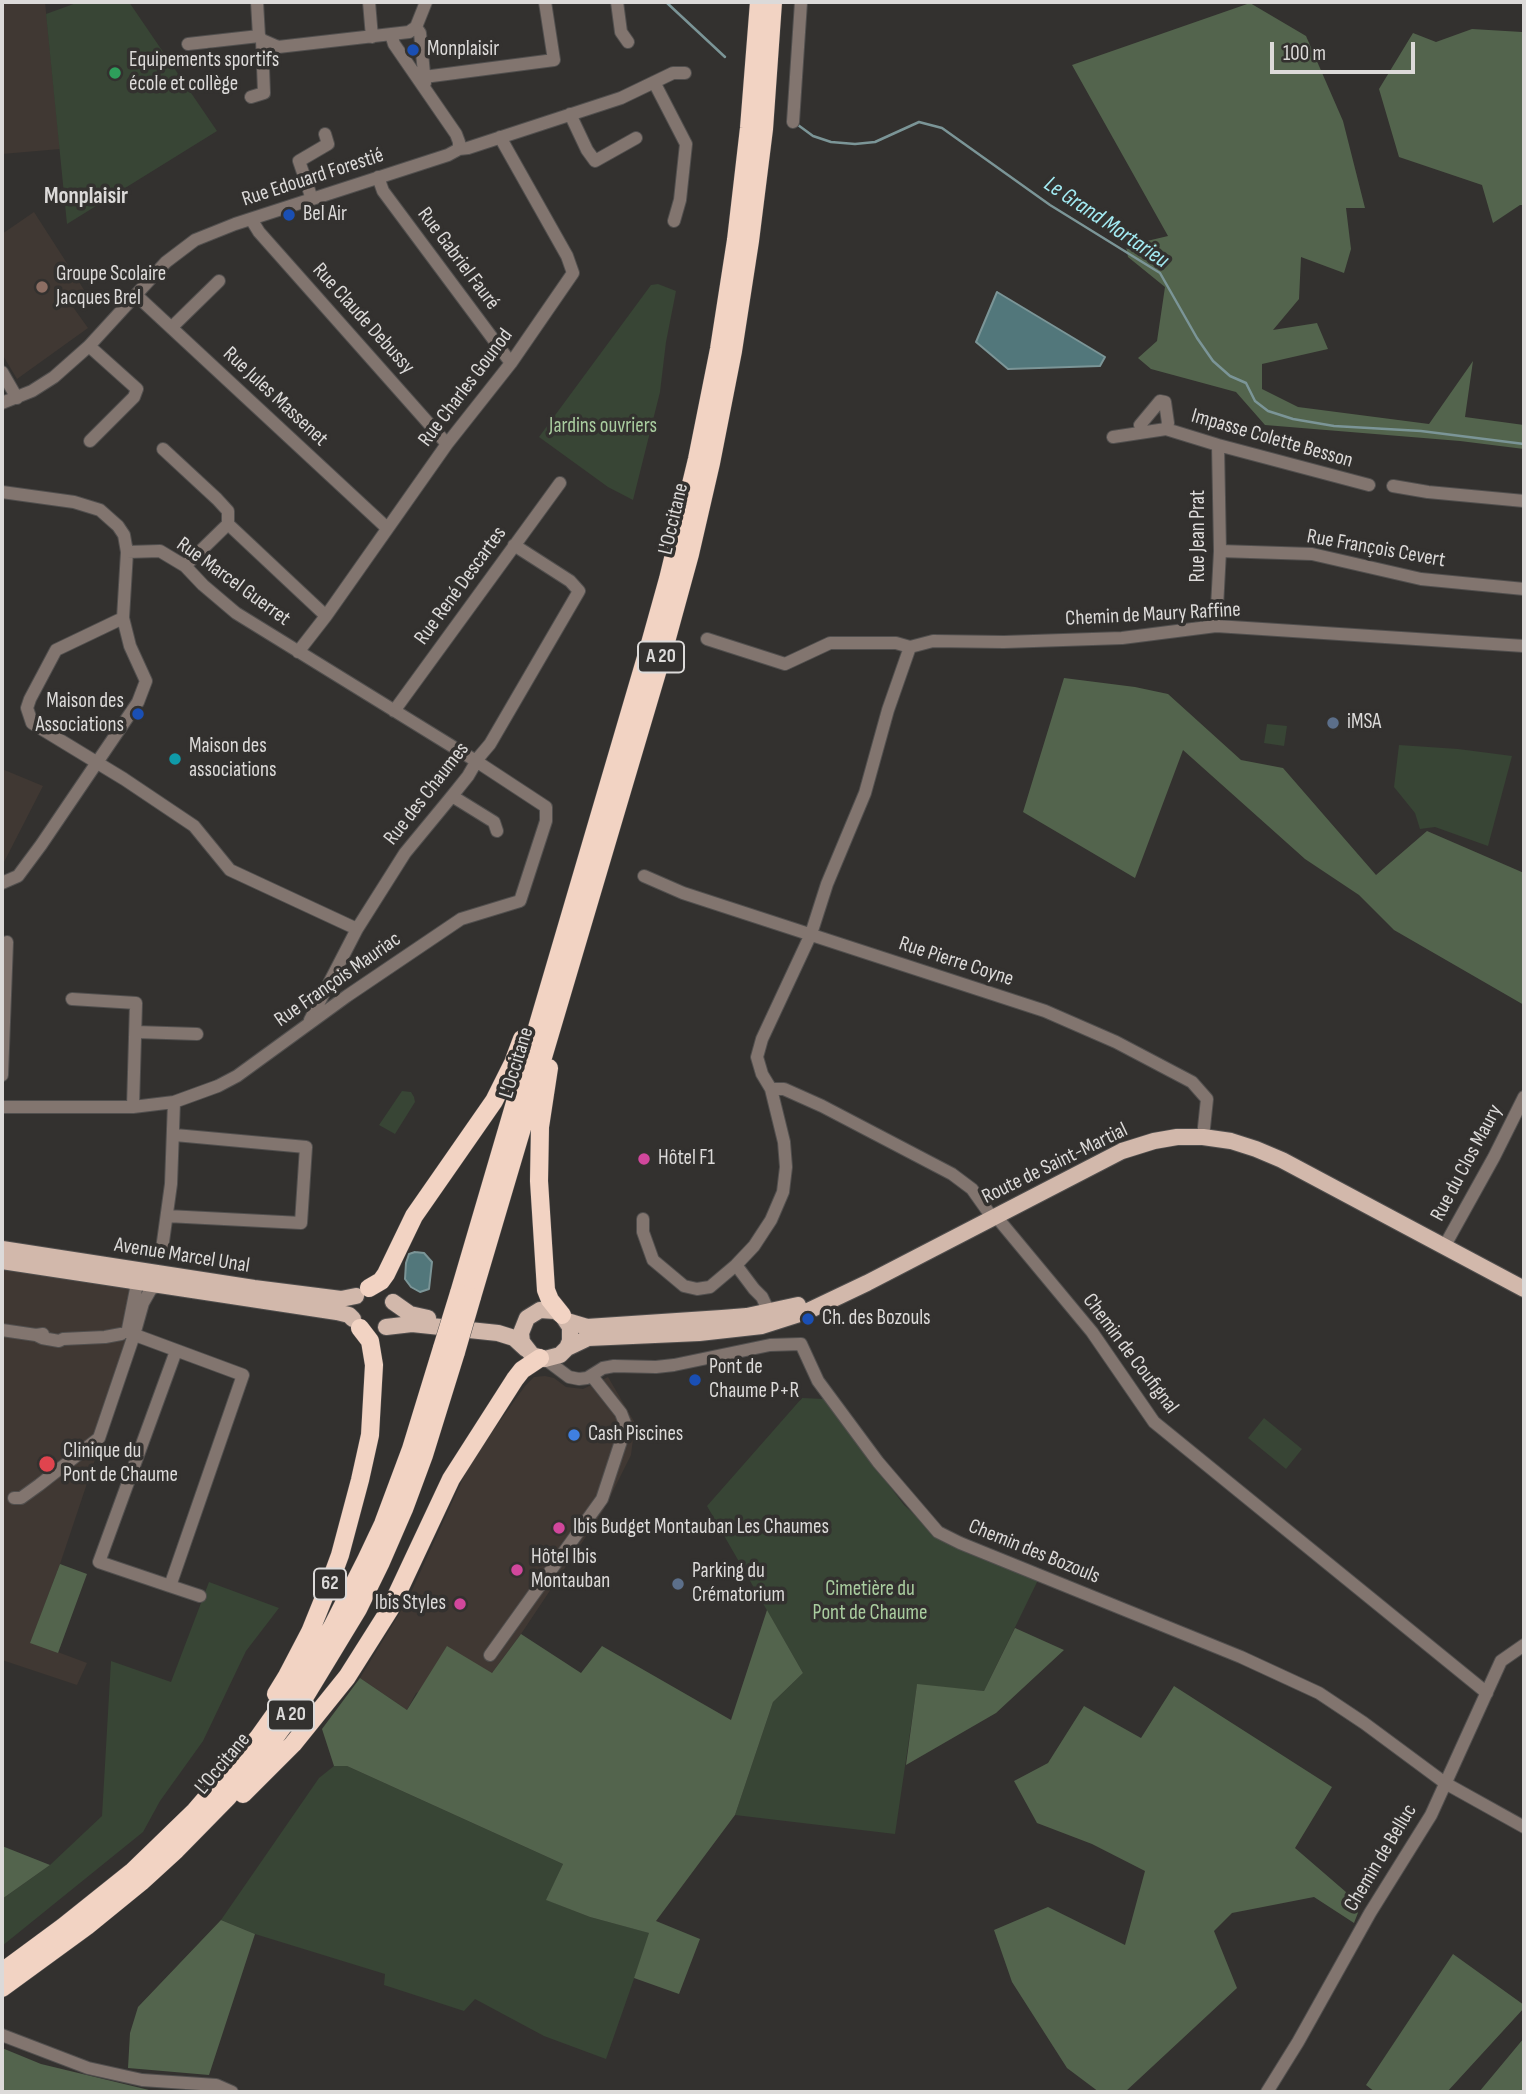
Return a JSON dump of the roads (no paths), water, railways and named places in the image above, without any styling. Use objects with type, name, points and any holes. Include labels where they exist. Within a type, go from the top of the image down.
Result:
[{"type":"highway","name":"L'Occitane","points":[[2,1988],[87,1926],[141,1882],[228,1797],[311,1687],[358,1609],[404,1509],[424,1455],[449,1350],[559,977],[673,560],[697,459],[719,349],[736,240],[749,128],[758,2]]},
{"type":"highway","name":"L'Occitane","points":[[559,977],[664,649],[711,463],[733,351],[750,241],[764,129],[773,2]]},
{"type":"highway","points":[[363,1292],[381,1281],[386,1274],[414,1216],[494,1101],[513,1063],[533,1010],[559,977]]},
{"type":"highway","points":[[559,977],[560,1028],[547,1078],[538,1154],[546,1290],[550,1300],[565,1318]]},
{"type":"highway","name":"62","points":[[195,1811],[287,1676],[310,1632],[340,1555],[370,1435],[373,1401],[373,1352],[370,1341],[356,1324]]},
{"type":"highway","name":"L'Occitane","points":[[2,1972],[133,1871],[195,1811],[258,1738],[300,1679],[332,1627],[366,1560],[383,1524],[449,1350]]},
{"type":"highway","points":[[176,1850],[218,1819],[293,1744],[347,1677],[390,1609],[451,1479],[514,1379],[537,1355]]},
{"type":"main road","name":"Route de Saint-Martial","points":[[566,1349],[588,1338],[699,1333],[762,1326],[806,1312],[1122,1150],[1154,1140],[1177,1137],[1231,1141],[1273,1156],[1524,1289]]},
{"type":"main road","name":"Avenue Marcel Unal","points":[[2,1249],[341,1299],[363,1292]]},
{"type":"main road","name":"Avenue Marcel Unal","points":[[2,1261],[136,1284],[160,1285],[337,1312],[349,1315],[356,1324]]},
{"type":"main road","points":[[384,1291],[393,1302],[420,1317],[504,1325],[548,1309],[565,1318],[571,1334],[566,1349],[553,1358],[537,1355],[514,1338],[498,1333],[412,1324],[386,1327],[373,1332],[356,1324],[351,1307],[363,1292],[384,1291]]},
{"type":"main road","name":"Route de Saint-Martial","points":[[565,1318],[587,1327],[747,1316],[838,1296]]},
{"type":"main road","points":[[386,1327],[394,1316],[393,1302]]},
{"type":"main road","points":[[699,1333],[761,1321],[769,1312]]},
{"type":"main road","points":[[527,1318],[521,1334],[537,1355]]},
{"type":"street","points":[[251,97],[264,93],[257,2]]},
{"type":"street","points":[[369,2],[372,37]]},
{"type":"street","points":[[413,2],[428,94]]},
{"type":"street","points":[[188,44],[261,38],[278,47],[409,32],[417,24],[426,2]]},
{"type":"street","points":[[424,77],[554,60],[545,2],[552,2]]},
{"type":"street","points":[[617,2],[621,32],[628,42]]},
{"type":"street","points":[[793,122],[801,2]]},
{"type":"street","points":[[391,34],[394,44],[456,134],[459,149]]},
{"type":"street","name":"Rue Edouard Forestié","points":[[2,403],[32,391],[54,377],[89,346],[166,262],[186,246],[214,232],[448,155],[459,149],[621,98],[673,73],[685,73]]},
{"type":"street","points":[[654,82],[686,144],[680,200],[674,221]]},
{"type":"street","points":[[570,114],[595,161],[636,138]]},
{"type":"street","points":[[312,200],[299,161],[328,144],[325,134]]},
{"type":"street","name":"Rue Charles Gounod","points":[[298,652],[447,444],[511,363],[573,273],[567,256],[500,137]]},
{"type":"street","name":"Rue Gabriel Fauré","points":[[378,177],[383,191],[511,363]]},
{"type":"street","name":"Rue Claude Debussy","points":[[251,219],[259,232],[447,444]]},
{"type":"street","points":[[172,327],[219,281]]},
{"type":"street","name":"Rue Jules Massenet","points":[[136,296],[387,528]]},
{"type":"street","points":[[89,346],[137,390],[134,397],[90,441]]},
{"type":"street","points":[[2,372],[17,398]]},
{"type":"street","name":"Impasse Colette Besson","points":[[1143,432],[1140,425],[1160,401],[1165,402],[1168,423],[1166,429]]},
{"type":"street","name":"Impasse Colette Besson","points":[[1113,437],[1166,429],[1369,485]]},
{"type":"street","name":"Rue Jean Prat","points":[[1216,626],[1220,551],[1219,445]]},
{"type":"street","points":[[163,449],[228,511],[228,524],[185,566]]},
{"type":"street","name":"Rue René Descartes","points":[[394,711],[560,483]]},
{"type":"street","points":[[1393,486],[1524,501]]},
{"type":"street","points":[[2,492],[74,502],[100,510],[118,526],[124,536],[127,552],[123,618],[130,646],[146,681],[138,702],[41,845],[18,876],[2,883]]},
{"type":"street","points":[[228,524],[326,616]]},
{"type":"street","name":"Rue des Chaumes","points":[[308,1023],[357,929],[405,853],[452,796],[497,733],[579,591],[570,581],[514,545]]},
{"type":"street","name":"Rue Marcel Guerret","points":[[127,552],[160,551],[185,566],[236,613],[476,761]]},
{"type":"street","name":"Rue François Cevert","points":[[1220,551],[1312,554],[1421,579],[1524,589]]},
{"type":"street","points":[[123,618],[56,650],[30,699],[27,708],[30,719],[194,826],[230,870],[357,929]]},
{"type":"street","name":"Chemin de Maury Raffine","points":[[707,639],[785,664],[830,643],[896,643],[910,647],[933,642],[1122,638],[1216,626],[1524,646]]},
{"type":"street","points":[[643,1219],[643,1232],[653,1260],[684,1286],[697,1289],[710,1287],[736,1265],[754,1246],[771,1220],[783,1192],[786,1167],[784,1142],[771,1088],[762,1074],[757,1057],[762,1039],[811,934],[827,884],[865,793],[888,710],[910,647]]},
{"type":"street","name":"Rue François Mauriac","points":[[2,1107],[133,1107],[174,1102],[218,1086],[237,1076],[308,1023],[461,919],[520,901],[545,821],[546,807],[476,761]]},
{"type":"street","points":[[452,796],[494,822],[497,831]]},
{"type":"street","name":"Rue Pierre Coyne","points":[[644,876],[683,893],[1045,1011],[1116,1042],[1192,1082],[1206,1099],[1203,1137]]},
{"type":"street","points":[[2,1074],[7,942]]},
{"type":"street","points":[[72,999],[136,1003],[133,1107]]},
{"type":"street","points":[[136,1032],[197,1034]]},
{"type":"street","name":"Chemin de Coufignal","points":[[771,1088],[784,1089],[822,1106],[952,1174],[972,1189],[989,1213],[1092,1332],[1154,1422],[1487,1693]]},
{"type":"street","name":"Rue du Clos Maury","points":[[1444,1247],[1524,1097]]},
{"type":"street","points":[[162,1249],[175,1135],[174,1102]]},
{"type":"street","points":[[167,1216],[301,1223],[306,1147],[175,1135]]},
{"type":"street","points":[[736,1265],[762,1297],[769,1312]]},
{"type":"street","points":[[2,1507],[14,1498],[21,1498],[99,1438],[126,1360],[136,1284],[151,1276],[254,1288]]},
{"type":"street","points":[[127,1338],[150,1289],[160,1285]]},
{"type":"street","points":[[747,1316],[756,1306],[754,1289]]},
{"type":"street","points":[[2,1330],[60,1336],[63,1339],[127,1338],[176,1351],[243,1375],[170,1586]]},
{"type":"street","name":"Chemin des Bozouls","points":[[573,1378],[587,1378],[603,1368],[614,1366],[674,1365],[770,1345],[800,1344],[818,1381],[878,1462],[938,1532],[1241,1657],[1319,1693],[1445,1783],[1524,1827]]},
{"type":"street","points":[[566,1349],[567,1369],[573,1378]]},
{"type":"street","points":[[176,1351],[99,1562],[200,1596]]},
{"type":"street","points":[[537,1355],[573,1378]]},
{"type":"street","points":[[491,1655],[602,1499],[626,1426],[613,1402],[595,1380],[594,1374]]},
{"type":"street","name":"Chemin de Belluc","points":[[1267,2092],[1370,1913],[1431,1815],[1501,1661],[1524,1644]]},
{"type":"street","points":[[5,2037],[88,2068],[142,2080],[216,2085],[232,2092]]},
{"type":"water","points":[[997,292],[1105,357],[1100,366],[1008,369],[976,342]]},
{"type":"water","points":[[424,1253],[432,1262],[429,1289],[420,1292],[411,1287],[405,1279],[409,1254]]},
{"type":"waterway","name":"Le Grand Mortarieu","points":[[666,2],[725,57]]},
{"type":"waterway","name":"Le Grand Mortarieu","points":[[798,125],[813,136],[831,142],[855,144],[875,142],[919,122],[942,128],[1050,205],[1160,273],[1213,361],[1230,376],[1246,383],[1255,401],[1268,411],[1293,419],[1334,426],[1421,431],[1524,444]]},
{"type":"place","name":"Monplaisir","points":[[413,50]]},
{"type":"place","name":"Equipements sportifs école et collège","points":[[115,73]]},
{"type":"place","name":"Bel Air","points":[[289,215]]},
{"type":"place","name":"Groupe Scolaire Jacques Brel","points":[[42,287]]},
{"type":"place","name":"Maison des Associations","points":[[138,714]]},
{"type":"place","name":"iMSA","points":[[1333,723]]},
{"type":"place","name":"Maison des associations","points":[[175,759]]},
{"type":"place","name":"Hôtel F1","points":[[644,1159]]},
{"type":"place","name":"Ch. des Bozouls","points":[[808,1319]]},
{"type":"place","name":"Pont de Chaume P+R","points":[[695,1380]]},
{"type":"place","name":"Cash Piscines","points":[[574,1435]]},
{"type":"place","name":"Clinique du Pont de Chaume","points":[[47,1464]]},
{"type":"place","name":"Ibis Budget Montauban Les Chaumes","points":[[559,1528]]},
{"type":"place","name":"Hôtel Ibis Montauban","points":[[517,1570]]},
{"type":"place","name":"Parking du Crématorium","points":[[678,1584]]},
{"type":"place","name":"Ibis Styles","points":[[460,1604]]},
{"type":"district","name":"Monplaisir","points":[[86,197]]},
{"type":"park label","name":"Jardins ouvriers","points":[[603,427]]},
{"type":"park label","name":"Cimetière du Pont de Chaume","points":[[870,1602]]}]
